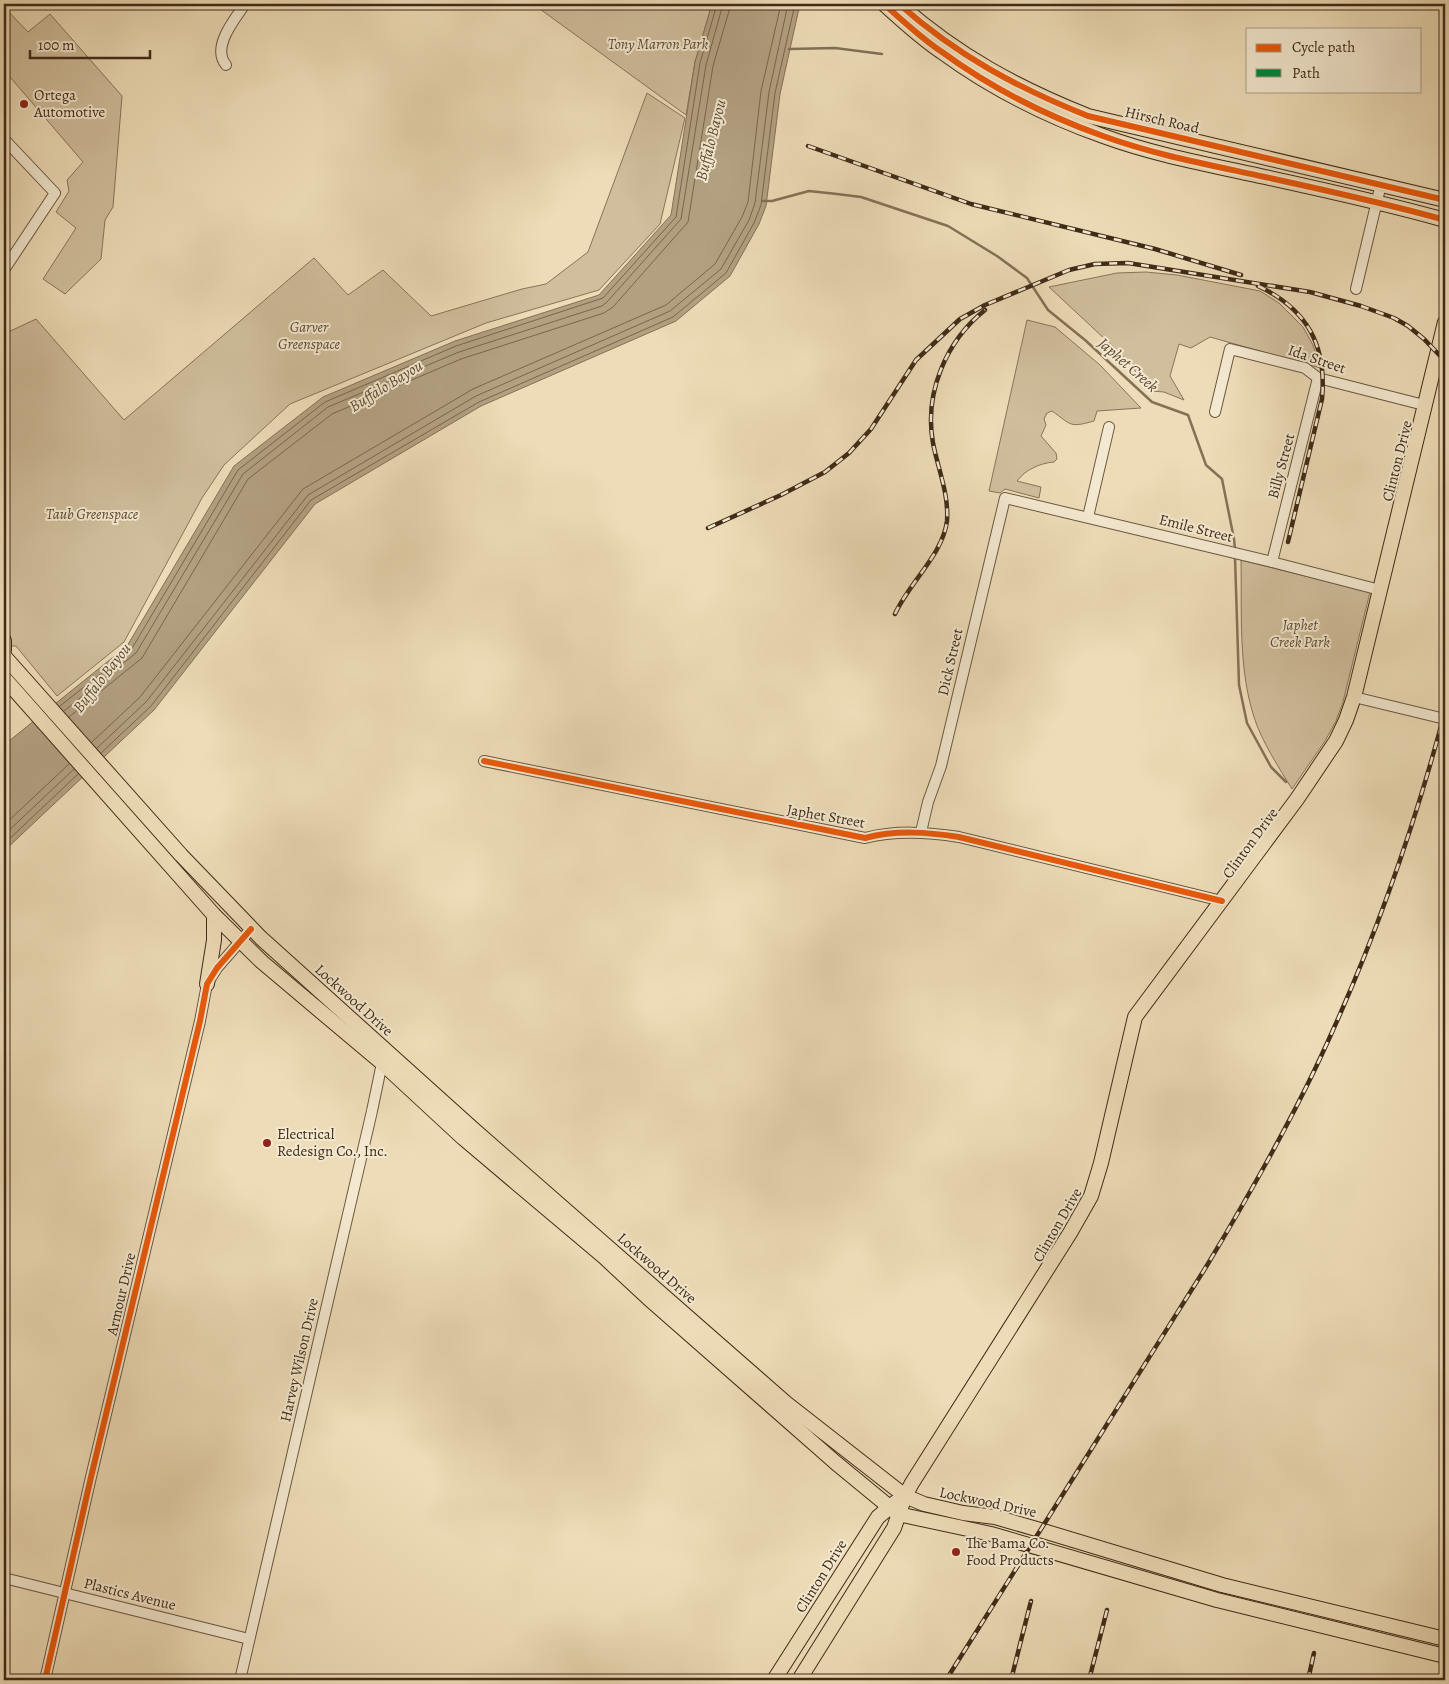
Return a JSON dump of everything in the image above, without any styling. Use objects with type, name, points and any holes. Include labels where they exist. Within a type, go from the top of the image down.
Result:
[{"type":"main road","name":"Hirsch Road","points":[[884,4],[942,52],[972,72],[1009,93],[1084,129],[1183,159],[1377,201],[1445,220]]},
{"type":"main road","name":"Hirsch Road","points":[[899,4],[939,37],[994,72],[1042,98],[1088,116],[1445,200]]},
{"type":"main road","name":"Clinton Drive","points":[[774,1680],[878,1517],[894,1510],[905,1496],[1070,1233],[1091,1196],[1101,1163],[1135,1017],[1297,799],[1336,741],[1354,697],[1445,322]]},
{"type":"main road","points":[[4,641],[4,650]]},
{"type":"main road","name":"Lockwood Drive","points":[[4,656],[181,855],[252,929],[380,1045],[468,1133]]},
{"type":"main road","name":"Lockwood Drive","points":[[4,678],[214,915],[262,962],[537,1192],[806,1427],[894,1510],[991,1534],[1217,1600],[1445,1656]]},
{"type":"main road","points":[[207,984],[214,940],[214,915]]},
{"type":"main road","name":"Lockwood Drive","points":[[806,1427],[905,1496],[924,1504],[995,1518],[1222,1585],[1445,1639]]},
{"type":"main road","name":"Clinton Drive","points":[[800,1680],[894,1528],[894,1510]]},
{"type":"street","points":[[226,65],[223,63],[221,47],[229,28],[245,4]]},
{"type":"street","points":[[4,139],[55,193],[5,265]]},
{"type":"street","points":[[1356,289],[1381,184]]},
{"type":"street","name":"Ida Street","points":[[1214,412],[1230,350],[1305,368],[1318,378],[1424,406]]},
{"type":"street","name":"Billy Street","points":[[1269,561],[1318,378]]},
{"type":"street","points":[[1088,517],[1109,426]]},
{"type":"street","name":"Emile Street","points":[[1005,498],[1269,561],[1380,590]]},
{"type":"street","name":"Dick Street","points":[[921,832],[928,802],[941,766],[1005,498]]},
{"type":"street","points":[[1354,697],[1445,719]]},
{"type":"street","name":"Japhet Street","points":[[484,761],[865,838],[887,833],[921,832],[959,837],[1222,901]]},
{"type":"street","name":"Armour Drive","points":[[45,1680],[91,1477],[198,1030],[207,984],[217,968],[252,929]]},
{"type":"street","name":"Harvey Wilson Drive","points":[[240,1680],[382,1063],[380,1045]]},
{"type":"street","name":"Plastics Avenue","points":[[4,1578],[249,1638]]},
{"type":"green space","name":"Tony Marron Park","points":[[533,4],[712,4],[695,62],[686,115]]},
{"type":"green space","points":[[4,7],[28,32],[50,14],[122,96],[113,207],[105,220],[101,259],[65,294],[43,279],[76,228],[56,212],[69,191],[67,180],[83,162],[4,70]]},
{"type":"green space","points":[[647,93],[685,118],[660,224],[599,290],[486,323],[290,404],[224,465],[202,498],[124,642],[57,696],[16,646],[10,646],[4,631],[4,334],[36,319],[124,420],[314,258],[348,295],[383,270],[431,316],[522,289],[546,284],[588,252]]},
{"type":"green space","points":[[1146,272],[1177,275],[1260,291],[1279,303],[1303,327],[1313,345],[1320,368],[1210,337],[1191,348],[1179,344],[1170,376],[1184,400],[1164,392],[1152,391],[1122,355],[1049,287],[1117,273]]},
{"type":"green space","points":[[1027,320],[1055,327],[1100,365],[1141,408],[1097,411],[1094,421],[1075,425],[1067,422],[1052,411],[1047,413],[1044,419],[1046,425],[1041,436],[1056,453],[1057,459],[1054,462],[1033,468],[1017,481],[1041,487],[1039,498],[1005,489],[1000,493],[989,491]]},
{"type":"green space","name":"Japhet Creek Park","points":[[1241,560],[1370,592],[1343,702],[1336,721],[1325,741],[1292,789],[1261,735],[1249,698],[1243,659]]},
{"type":"water","name":"Buffalo Bayou","points":[[712,4],[800,4],[780,94],[766,206],[759,224],[730,276],[676,321],[481,406],[315,504],[154,710],[4,851],[4,745],[127,646],[234,466],[323,397],[455,341],[599,295],[671,215],[695,62]]},
{"type":"waterway","points":[[789,49],[835,48],[882,54]]},
{"type":"waterway","name":"Japhet Creek","points":[[763,201],[772,201],[809,191],[861,197],[948,226],[997,256],[1027,278],[1048,310],[1085,340],[1152,402],[1188,415],[1206,465],[1222,479],[1235,549]]},
{"type":"waterway","name":"Japhet Creek","points":[[1235,557],[1239,685],[1247,723],[1271,767],[1286,782]]},
{"type":"railway","points":[[808,146],[971,204],[1155,249],[1241,275]]},
{"type":"railway","points":[[708,528],[781,495],[825,472],[849,453],[871,429],[916,360],[960,319],[985,305],[1069,270],[1095,264],[1128,263],[1310,292],[1361,306],[1394,318],[1408,326],[1424,339],[1445,361]]},
{"type":"railway","points":[[1258,286],[1275,295],[1301,318],[1317,346],[1321,362],[1323,380],[1322,399],[1288,542]]},
{"type":"railway","points":[[895,614],[939,545],[947,521],[945,491],[933,443],[931,424],[935,387],[941,369],[959,337],[985,310]]},
{"type":"railway","points":[[946,1680],[1206,1267],[1290,1118],[1336,1024],[1389,892],[1419,802],[1445,711]]},
{"type":"railway","points":[[1011,1680],[1031,1601]]},
{"type":"railway","points":[[1089,1680],[1107,1610]]},
{"type":"railway","points":[[1308,1680],[1314,1653]]},
{"type":"cycle path","points":[[884,4],[912,29],[960,65],[1019,100],[1082,128],[1123,143],[1163,154],[1355,197],[1445,220]]},
{"type":"cycle path","points":[[899,4],[943,39],[989,69],[1036,94],[1088,116],[1445,200]]},
{"type":"cycle path","points":[[484,761],[865,838],[877,835],[912,833],[959,837],[1222,901]]},
{"type":"cycle path","points":[[45,1680],[91,1477],[200,1021],[207,984],[217,968],[251,929]]},
{"type":"place","name":"Ortega Automotive","points":[[24,104]]},
{"type":"place","name":"Electrical Redesign Co., Inc.","points":[[267,1143]]},
{"type":"place","name":"The Bama Co. Food Products","points":[[956,1552]]},
{"type":"park label","name":"Garver Greenspace","points":[[309,336]]},
{"type":"park label","name":"Taub Greenspace","points":[[92,514]]}]
